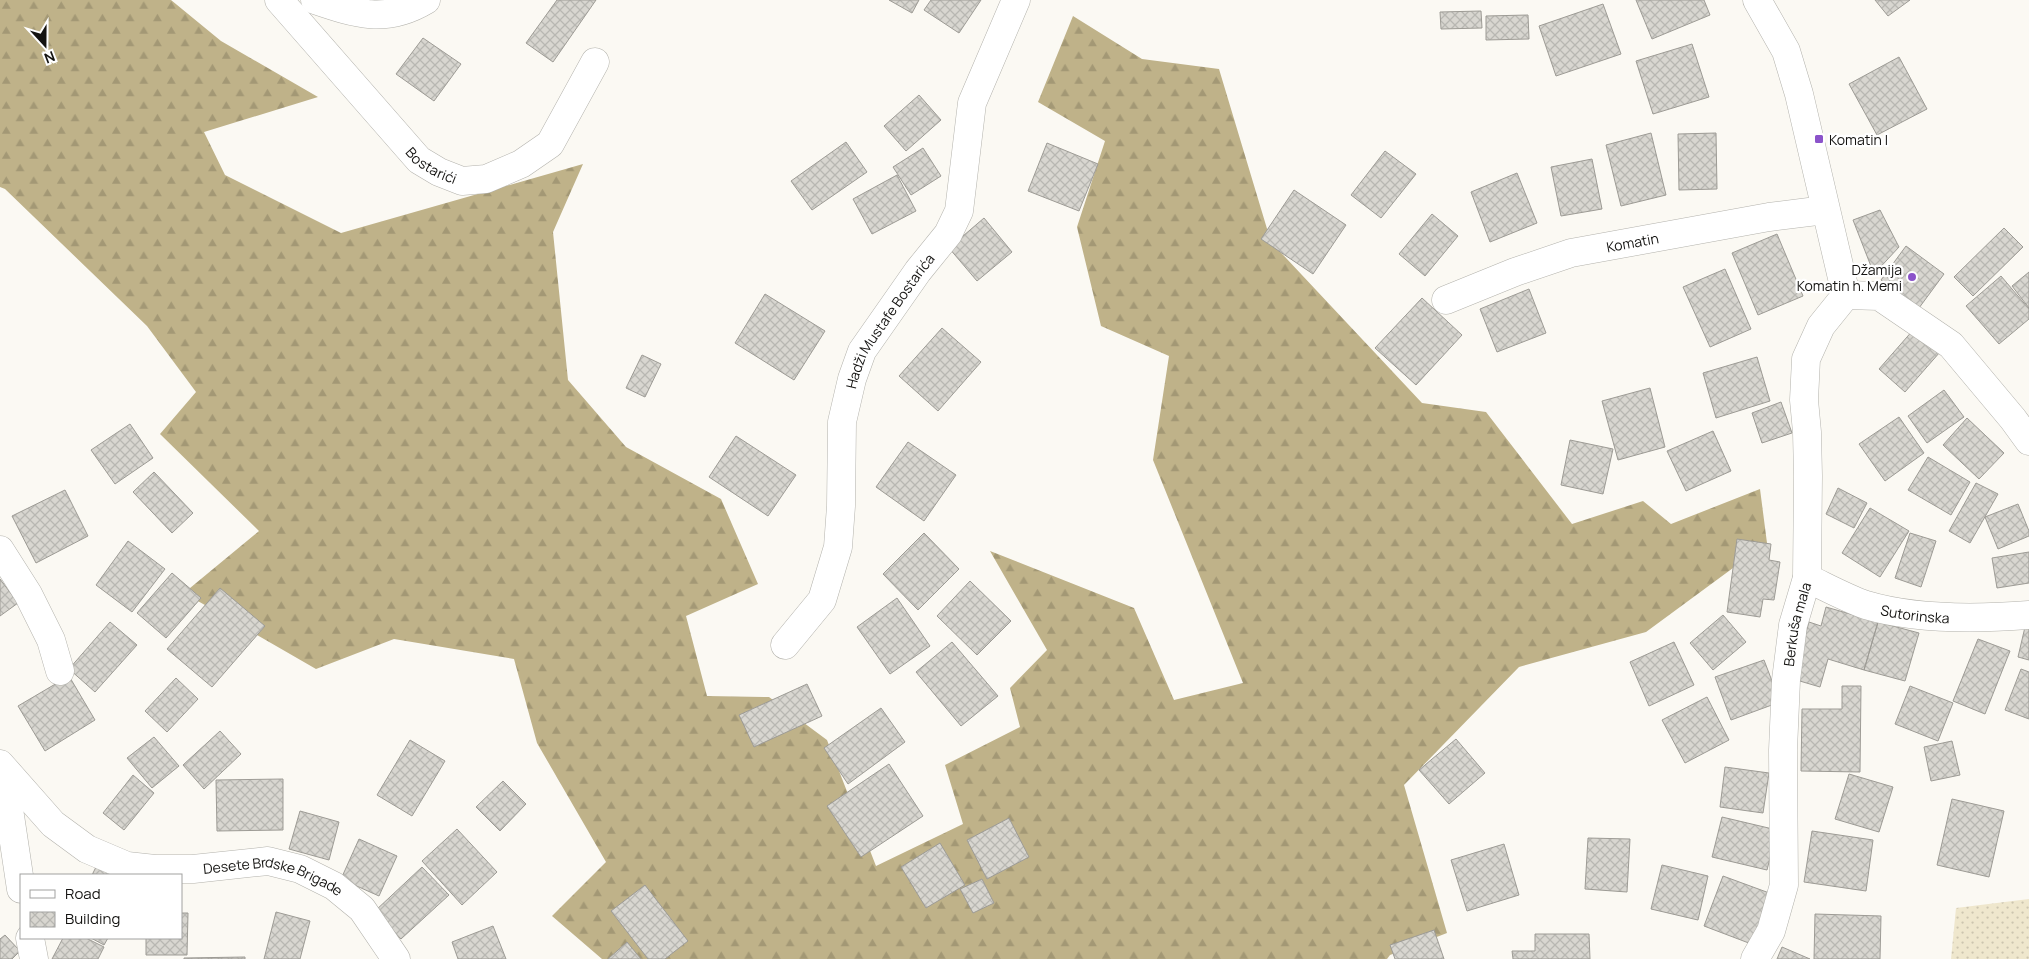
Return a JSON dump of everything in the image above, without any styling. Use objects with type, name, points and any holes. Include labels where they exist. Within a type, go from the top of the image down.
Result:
[{"type":"street","points":[[316,0],[349,12],[368,15],[387,15],[414,7],[426,0]]},
{"type":"street","name":"Hadži Mustafe Bostarića","points":[[785,645],[822,600],[838,547],[841,506],[842,422],[852,379],[862,351],[918,271],[948,234],[960,211],[972,103],[1016,0]]},
{"type":"street","points":[[1757,0],[1786,51],[1799,94],[1846,295],[1879,296],[1951,345],[2029,441]]},
{"type":"street","name":"Bostarići","points":[[290,5],[419,160],[439,172],[462,180],[486,179],[521,164],[550,144],[595,62]]},
{"type":"street","name":"Komatin","points":[[1446,300],[1515,272],[1571,253],[1768,217],[1826,210]]},
{"type":"street","name":"Berkuša mala","points":[[1755,959],[1771,931],[1784,885],[1783,750],[1786,680],[1792,625],[1807,578],[1808,476],[1804,400],[1806,359],[1821,326],[1846,295]]},
{"type":"street","points":[[0,550],[36,609],[51,640],[60,671]]},
{"type":"street","name":"Sutorinska","points":[[1807,578],[1866,605],[1907,612],[1968,619],[2029,615]]},
{"type":"street","points":[[2,767],[20,883]]},
{"type":"street","name":"Desete Brdske Brigade","points":[[2,767],[53,824],[87,849],[126,866],[155,869],[192,869],[268,861],[300,870],[334,886],[362,909],[396,959]]},
{"type":"street","points":[[30,939],[34,959]]},
{"type":"shaded area","points":[[2029,899],[2029,959],[1951,959],[1956,908]]},
{"type":"green space","points":[[0,0],[171,0],[221,41],[318,97],[204,132],[225,175],[341,233],[583,164],[553,232],[568,380],[626,447],[721,499],[758,584],[686,616],[707,696],[769,697],[827,740],[876,866],[963,824],[945,765],[1020,727],[1010,688],[1047,650],[990,551],[1134,608],[1174,700],[1243,683],[1153,460],[1169,356],[1101,326],[1077,227],[1105,141],[1038,102],[1073,16],[1142,59],[1219,69],[1271,242],[1422,403],[1486,412],[1572,524],[1643,501],[1671,524],[1760,489],[1767,543],[1646,632],[1519,667],[1404,785],[1447,933],[1390,955],[1387,959],[602,959],[552,916],[606,862],[537,743],[514,659],[394,639],[316,669],[184,593],[259,531],[160,434],[196,392],[147,326],[5,189],[0,187]]},
{"type":"building","points":[[557,0],[596,0],[553,62],[526,43]]},
{"type":"building","points":[[889,0],[919,0],[912,13]]},
{"type":"building","points":[[931,0],[981,0],[959,33],[924,10]]},
{"type":"building","points":[[1636,0],[1704,0],[1710,15],[1652,39]]},
{"type":"building","points":[[1875,0],[1910,0],[1888,16]]},
{"type":"building","points":[[1603,4],[1621,54],[1556,76],[1539,26]]},
{"type":"building","points":[[1481,11],[1482,28],[1441,29],[1440,12]]},
{"type":"building","points":[[1528,15],[1529,39],[1486,40],[1486,16]]},
{"type":"building","points":[[423,38],[461,64],[434,101],[396,74]]},
{"type":"building","points":[[1692,44],[1709,97],[1653,114],[1636,61]]},
{"type":"building","points":[[1899,57],[1927,109],[1877,135],[1849,84]]},
{"type":"building","points":[[919,95],[941,120],[906,151],[884,126]]},
{"type":"building","points":[[1651,133],[1666,195],[1621,206],[1606,145]]},
{"type":"building","points":[[1716,133],[1717,189],[1679,190],[1678,134]]},
{"type":"building","points":[[846,142],[867,172],[812,210],[791,181]]},
{"type":"building","points":[[1047,143],[1098,164],[1079,211],[1028,191]]},
{"type":"building","points":[[923,148],[941,176],[911,195],[893,167]]},
{"type":"building","points":[[1385,151],[1416,174],[1381,218],[1351,195]]},
{"type":"building","points":[[1592,159],[1602,209],[1561,216],[1551,167]]},
{"type":"building","points":[[1517,173],[1537,223],[1490,242],[1471,192]]},
{"type":"building","points":[[897,175],[916,211],[872,234],[853,199]]},
{"type":"building","points":[[1294,190],[1346,225],[1313,274],[1261,239]]},
{"type":"building","points":[[1880,210],[1899,247],[1874,274],[1853,220]]},
{"type":"building","points":[[1432,214],[1458,236],[1425,276],[1399,254]]},
{"type":"building","points":[[984,218],[1012,252],[977,281],[949,248]]},
{"type":"building","points":[[2004,228],[2023,247],[1973,296],[1954,277]]},
{"type":"building","points":[[1777,234],[1803,296],[1758,315],[1732,253]]},
{"type":"building","name":"Džamija Komatin h. Memi","points":[[1906,246],[1944,274],[1919,308],[1881,280]]},
{"type":"building","points":[[1725,269],[1751,329],[1710,347],[1683,287]]},
{"type":"building","points":[[2029,272],[2029,308],[2012,286]]},
{"type":"building","points":[[2001,276],[2029,309],[2029,319],[1999,344],[1966,306]]},
{"type":"building","points":[[1529,289],[1546,333],[1497,352],[1480,309]]},
{"type":"building","points":[[765,294],[825,331],[794,380],[735,343]]},
{"type":"building","points":[[1422,298],[1462,335],[1416,385],[1375,348]]},
{"type":"building","points":[[942,328],[981,362],[938,411],[899,376]]},
{"type":"building","points":[[1914,329],[1940,352],[1905,392],[1879,369]]},
{"type":"building","points":[[642,355],[661,364],[645,397],[626,388]]},
{"type":"building","points":[[1757,357],[1770,401],[1716,418],[1703,373]]},
{"type":"building","points":[[1650,388],[1665,447],[1618,460],[1602,401]]},
{"type":"building","points":[[1944,390],[1964,417],[1927,443],[1908,416]]},
{"type":"building","points":[[1781,402],[1792,433],[1762,443],[1752,413]]},
{"type":"building","points":[[1899,417],[1924,453],[1885,481],[1859,444]]},
{"type":"building","points":[[1967,418],[2004,453],[1979,479],[1943,445]]},
{"type":"building","points":[[130,424],[153,458],[115,484],[91,450]]},
{"type":"building","points":[[1713,431],[1731,471],[1686,491],[1667,451]]},
{"type":"building","points":[[736,436],[796,475],[768,516],[709,477]]},
{"type":"building","points":[[1570,440],[1613,449],[1603,494],[1561,485]]},
{"type":"building","points":[[908,442],[956,475],[924,521],[876,487]]},
{"type":"building","points":[[1928,457],[1970,482],[1951,515],[1908,490]]},
{"type":"building","points":[[154,472],[193,513],[172,533],[133,492]]},
{"type":"building","points":[[1976,483],[1998,494],[1970,543],[1949,531]]},
{"type":"building","points":[[1838,488],[1867,503],[1854,528],[1826,514]]},
{"type":"building","points":[[65,490],[88,536],[36,563],[12,516]]},
{"type":"building","points":[[2018,504],[2029,531],[2029,536],[1998,549],[1985,517]]},
{"type":"building","points":[[1870,508],[1909,531],[1880,577],[1842,553]]},
{"type":"building","points":[[924,533],[959,569],[918,610],[883,574]]},
{"type":"building","points":[[1910,533],[1936,541],[1921,587],[1895,578]]},
{"type":"building","points":[[1737,539],[1771,544],[1769,560],[1780,562],[1774,600],[1763,599],[1760,617],[1727,612]]},
{"type":"building","points":[[128,541],[165,569],[132,612],[96,585]]},
{"type":"building","points":[[2029,552],[2029,583],[1997,588],[1992,558]]},
{"type":"building","points":[[172,573],[201,598],[166,638],[137,613]]},
{"type":"building","points":[[0,579],[18,603],[0,616]]},
{"type":"building","points":[[970,581],[1011,621],[977,655],[937,616]]},
{"type":"building","points":[[220,588],[265,626],[212,687],[167,649]]},
{"type":"building","points":[[897,598],[930,646],[890,674],[857,627]]},
{"type":"building","points":[[1826,607],[1878,622],[1864,670],[1828,659],[1820,687],[1793,679],[1809,622],[1821,626]]},
{"type":"building","points":[[1723,615],[1746,642],[1713,670],[1690,643]]},
{"type":"building","points":[[110,622],[137,645],[95,692],[69,669]]},
{"type":"building","points":[[1878,622],[1919,633],[1905,681],[1864,670]]},
{"type":"building","points":[[2025,627],[2029,628],[2029,660],[2018,657]]},
{"type":"building","points":[[1978,639],[2010,651],[1985,714],[1953,701]]},
{"type":"building","points":[[952,642],[998,696],[961,726],[916,672]]},
{"type":"building","points":[[1674,642],[1694,685],[1649,706],[1630,662]]},
{"type":"building","points":[[1764,660],[1780,702],[1731,720],[1715,677]]},
{"type":"building","points":[[2021,669],[2029,672],[2029,719],[2005,710]]},
{"type":"building","points":[[69,676],[95,720],[45,751],[18,706]]},
{"type":"building","points":[[176,678],[198,699],[167,732],[145,711]]},
{"type":"building","points":[[807,684],[822,716],[754,747],[739,715]]},
{"type":"building","points":[[1842,686],[1861,686],[1860,772],[1801,771],[1802,709],[1842,709]]},
{"type":"building","points":[[1910,686],[1953,703],[1938,741],[1895,724]]},
{"type":"building","points":[[1707,697],[1729,740],[1685,763],[1662,720]]},
{"type":"building","points":[[881,708],[905,742],[848,784],[824,748]]},
{"type":"building","points":[[220,731],[241,754],[204,789],[183,765]]},
{"type":"building","points":[[154,737],[179,766],[152,788],[127,758]]},
{"type":"building","points":[[1456,739],[1485,773],[1449,804],[1419,770]]},
{"type":"building","points":[[410,740],[445,761],[412,816],[377,795]]},
{"type":"building","points":[[1952,741],[1960,775],[1931,781],[1924,747]]},
{"type":"building","points":[[889,764],[923,816],[861,857],[827,806]]},
{"type":"building","points":[[1725,767],[1769,773],[1763,813],[1720,807]]},
{"type":"building","points":[[1849,774],[1893,787],[1879,832],[1835,819]]},
{"type":"building","points":[[133,775],[154,793],[124,830],[103,813]]},
{"type":"building","points":[[283,779],[283,830],[217,831],[216,780]]},
{"type":"building","points":[[503,781],[526,804],[500,831],[476,807]]},
{"type":"building","points":[[1952,799],[2004,811],[1989,877],[1937,865]]},
{"type":"building","points":[[300,811],[339,822],[329,860],[289,849]]},
{"type":"building","points":[[1722,817],[1777,830],[1767,870],[1712,857]]},
{"type":"building","points":[[1009,818],[1029,857],[987,879],[967,840]]},
{"type":"building","points":[[457,829],[497,872],[462,905],[422,861]]},
{"type":"building","points":[[1812,831],[1873,840],[1866,891],[1804,882]]},
{"type":"building","points":[[1588,838],[1630,839],[1627,892],[1585,889]]},
{"type":"building","points":[[359,839],[397,856],[379,896],[341,879]]},
{"type":"building","points":[[940,843],[965,885],[926,908],[901,867]]},
{"type":"building","points":[[1504,844],[1519,895],[1467,911],[1451,860]]},
{"type":"building","points":[[98,863],[121,874],[92,874]]},
{"type":"building","points":[[1662,865],[1708,876],[1698,920],[1651,909]]},
{"type":"building","points":[[422,867],[449,895],[401,939],[375,911]]},
{"type":"building","points":[[1723,876],[1772,894],[1754,945],[1704,926]]},
{"type":"building","points":[[982,879],[994,903],[973,913],[960,889]]},
{"type":"building","points":[[645,885],[688,941],[665,959],[648,959],[611,911]]},
{"type":"building","points":[[276,912],[310,921],[300,959],[264,959]]},
{"type":"building","points":[[182,913],[188,913],[187,955],[146,955],[146,939],[182,939]]},
{"type":"building","points":[[1815,914],[1881,916],[1880,959],[1814,959]]},
{"type":"building","points":[[493,926],[506,959],[458,959],[452,942]]},
{"type":"building","points":[[1434,930],[1444,959],[1395,959],[1390,945]]},
{"type":"building","points":[[1535,934],[1589,934],[1590,959],[1513,959],[1512,951],[1535,951]]},
{"type":"building","points":[[5,935],[20,951],[12,959],[0,959],[0,939]]},
{"type":"building","points":[[62,939],[88,939],[104,947],[98,959],[52,959]]},
{"type":"building","points":[[93,939],[107,939],[104,945]]},
{"type":"building","points":[[627,942],[641,959],[608,959]]},
{"type":"building","points":[[1782,947],[1810,959],[1777,959]]},
{"type":"building","points":[[245,957],[245,959],[184,959],[184,958]]},
{"type":"place","name":"Komatin I","points":[[1819,139]]},
{"type":"place","name":"Džamija Komatin h. Memi","points":[[1912,277]]}]
